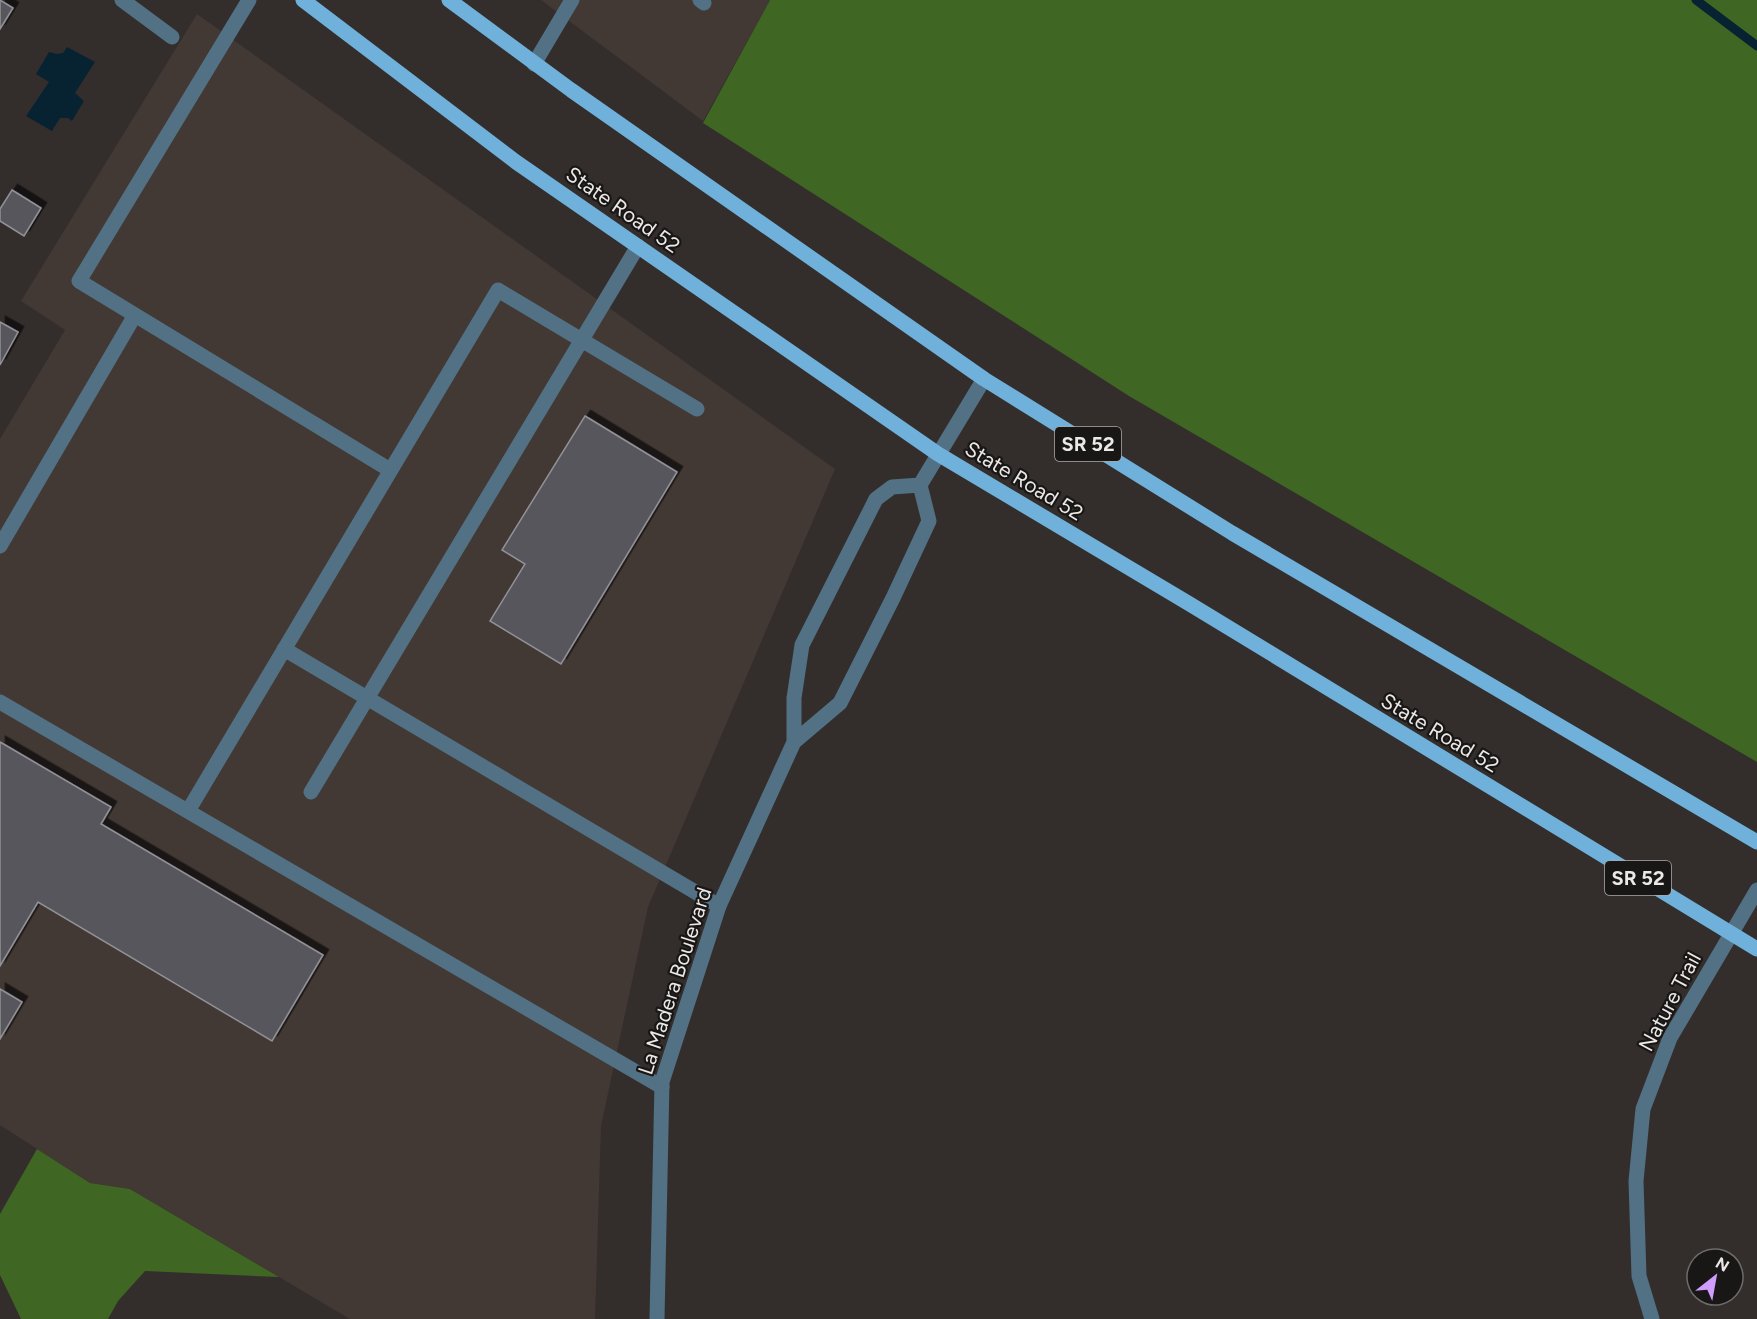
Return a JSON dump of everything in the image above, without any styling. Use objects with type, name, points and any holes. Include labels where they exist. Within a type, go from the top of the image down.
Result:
[{"type":"main road","name":"State Road 52","points":[[303,0],[516,162],[938,454],[1757,949]]},
{"type":"main road","name":"SR 52","points":[[448,0],[570,90],[984,379],[1232,533],[1757,843]]},
{"type":"street","points":[[122,0],[172,37]]},
{"type":"street","points":[[249,0],[80,281],[390,470]]},
{"type":"street","points":[[534,64],[572,0]]},
{"type":"street","points":[[311,792],[638,246]]},
{"type":"street","points":[[188,811],[498,290],[697,409]]},
{"type":"street","points":[[0,546],[135,315]]},
{"type":"street","points":[[920,485],[984,379]]},
{"type":"street","name":"La Madera Boulevard","points":[[657,1319],[662,1082],[719,906],[794,742],[794,698],[802,645],[876,499],[892,487],[920,485],[929,521],[893,598],[840,703],[794,742]]},
{"type":"street","points":[[284,649],[719,906]]},
{"type":"street","points":[[0,702],[662,1087]]},
{"type":"street","name":"Nature Trail","points":[[1652,1319],[1639,1276],[1636,1181],[1643,1109],[1670,1038],[1757,890]]},
{"type":"shaded area","points":[[541,0],[770,0],[703,121]]},
{"type":"shaded area","points":[[197,14],[835,469],[648,907],[601,1126],[595,1319],[350,1319],[130,1189],[90,1183],[0,1125],[0,439],[65,330],[21,301]]},
{"type":"green space","points":[[770,0],[1757,0],[1757,762],[1129,396],[703,123]]},
{"type":"green space","points":[[37,1149],[90,1183],[130,1189],[279,1277],[145,1271],[118,1301],[108,1319],[21,1319],[0,1275],[0,1214]]},
{"type":"water","points":[[67,47],[95,62],[75,93],[84,101],[72,121],[68,118],[60,118],[52,131],[26,116],[49,82],[36,74],[49,52],[63,53]]},
{"type":"building","points":[[0,0],[13,8],[0,29]]},
{"type":"building","points":[[12,190],[41,208],[24,236],[0,221],[0,209]]},
{"type":"building","points":[[0,322],[18,332],[0,365]]},
{"type":"building","points":[[585,416],[677,472],[561,664],[490,621],[525,564],[502,550]]},
{"type":"building","points":[[0,742],[111,807],[101,824],[323,955],[272,1041],[38,902],[0,966]]},
{"type":"building","points":[[0,989],[22,1002],[0,1039]]},
{"type":"waterway","points":[[1696,0],[1757,46]]}]
